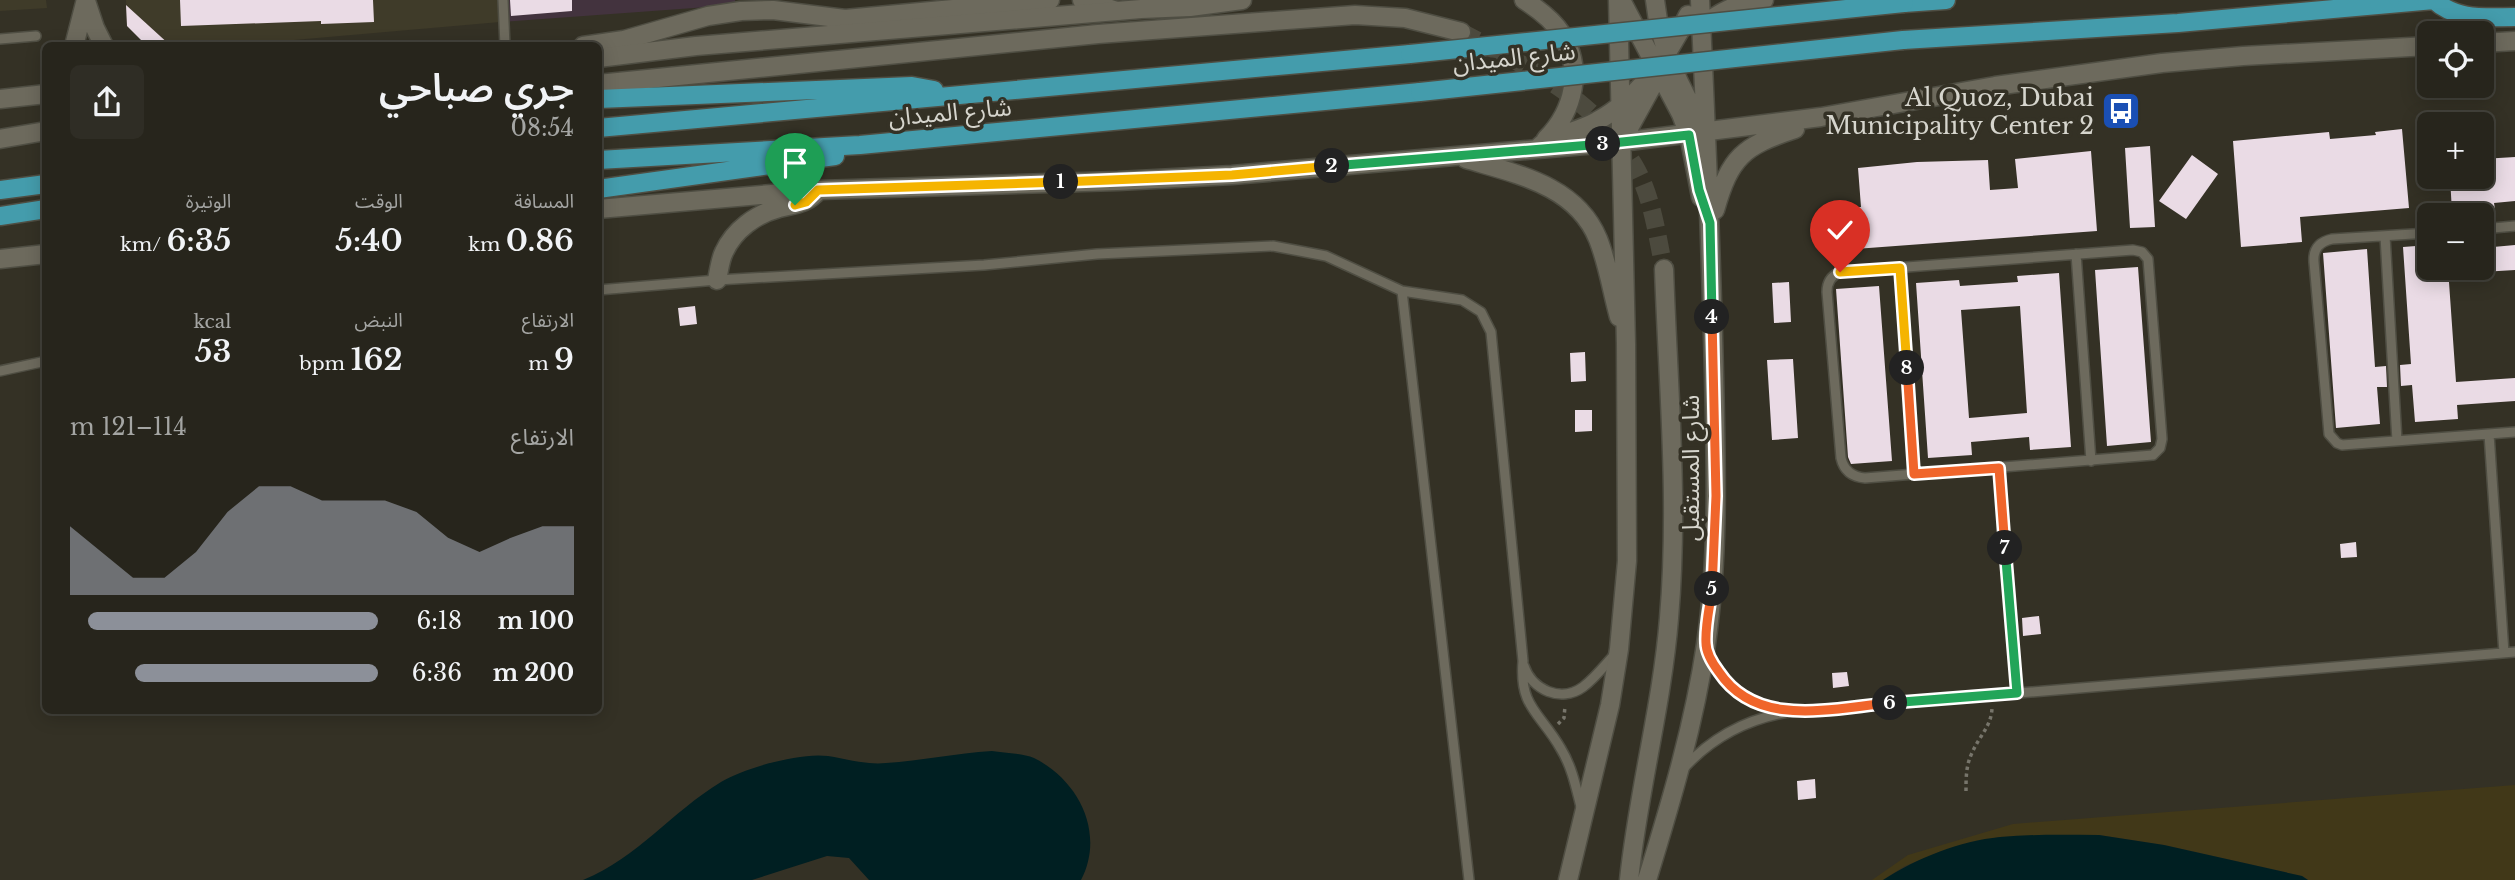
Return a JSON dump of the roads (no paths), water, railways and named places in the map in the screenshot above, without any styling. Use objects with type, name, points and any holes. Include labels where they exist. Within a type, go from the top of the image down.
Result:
[{"type":"main road","points":[[602,43],[624,40],[740,6],[845,19],[1050,0]]},
{"type":"main road","points":[[1082,0],[1109,6]]},
{"type":"main road","points":[[602,58],[1109,6],[1191,7],[1242,0]]},
{"type":"main road","points":[[1524,0],[1552,21],[1562,34],[1569,48],[1574,80],[1572,96],[1559,125],[1536,149]]},
{"type":"main road","points":[[1620,0],[1686,98],[1698,133]]},
{"type":"main road","points":[[1568,880],[1610,705],[1619,649],[1628,517],[1620,0]]},
{"type":"main road","points":[[1655,0],[1663,63]]},
{"type":"main road","points":[[1621,142],[1682,28],[1694,0]]},
{"type":"main road","name":"شارع المستقبل","points":[[1647,880],[1680,773],[1706,645],[1714,570],[1716,496],[1710,223],[1698,133],[1700,0]]},
{"type":"main road","points":[[1536,149],[1563,134],[1592,124],[1620,107],[1717,13],[1747,2],[1764,0]]},
{"type":"main road","name":"شارع الميدان","points":[[602,128],[1240,71],[1946,0]]},
{"type":"main road","points":[[2434,0],[2451,13],[2462,16],[2515,17]]},
{"type":"main road","name":"شارع الميدان","points":[[602,160],[860,145],[1420,92],[1903,40],[2178,23],[2434,0]]},
{"type":"main road","points":[[75,42],[86,1]]},
{"type":"main road","points":[[86,1],[102,42]]},
{"type":"main road","points":[[602,84],[1098,34],[1343,16],[1405,18],[1461,32]]},
{"type":"main road","points":[[2494,42],[2515,41]]},
{"type":"main road","points":[[602,209],[818,190],[1232,175],[1621,142],[1821,117],[1996,86],[2162,63],[2417,47]]},
{"type":"main road","points":[[20,96],[42,81]]},
{"type":"main road","points":[[602,99],[912,86],[930,88],[943,96]]},
{"type":"main road","points":[[0,99],[42,94]]},
{"type":"main road","points":[[1710,223],[1726,177],[1735,162],[1748,149],[1762,140],[1821,117]]},
{"type":"main road","points":[[0,139],[42,132]]},
{"type":"main road","points":[[602,188],[839,156],[860,145]]},
{"type":"main road","points":[[1455,155],[1537,181],[1568,199],[1585,217],[1598,239],[1626,344]]},
{"type":"main road","points":[[0,190],[42,185]]},
{"type":"main road","points":[[717,280],[724,253],[748,223],[763,213],[806,202],[818,190]]},
{"type":"main road","points":[[0,216],[42,210]]},
{"type":"main road","points":[[0,259],[42,254]]},
{"type":"main road","points":[[1629,880],[1660,695],[1672,581],[1673,504],[1664,269]]},
{"type":"lane","points":[[503,0],[506,42]]},
{"type":"lane","points":[[0,39],[36,36]]},
{"type":"lane","points":[[2494,228],[2515,226]]},
{"type":"lane","points":[[2417,234],[2326,241],[2318,246],[2314,262],[2329,434],[2342,445],[2515,432]]},
{"type":"lane","points":[[2385,236],[2397,440]]},
{"type":"lane","points":[[602,290],[717,280],[984,265],[1097,254],[1273,246],[1326,256],[1402,290],[1472,304],[1481,312],[1491,332],[1523,661],[1522,689],[1570,767],[1583,816]]},
{"type":"lane","points":[[2138,250],[2148,259],[2161,444],[2153,455],[2091,461],[1859,478],[1849,473],[1842,464],[1827,292],[1830,280],[1840,272],[1900,268],[2138,250]]},
{"type":"lane","points":[[2076,254],[2091,461]]},
{"type":"lane","points":[[1900,268],[1914,474]]},
{"type":"lane","points":[[1402,290],[1469,880]]},
{"type":"lane","points":[[0,371],[42,362]]},
{"type":"lane","points":[[2489,434],[2504,653]]},
{"type":"lane","points":[[1999,468],[2017,693]]},
{"type":"lane","points":[[1706,645],[1713,663],[1737,693],[1753,703],[1789,712]]},
{"type":"lane","points":[[1523,661],[1534,683],[1555,694],[1566,694],[1584,687],[1619,649]]},
{"type":"lane","points":[[1680,773],[1712,741],[1732,729],[1750,721],[1789,712],[2515,652]]},
{"type":"water","points":[[992,751],[1034,758],[1064,780],[1075,795],[1084,810],[1089,827],[1088,862],[1081,880],[869,880],[849,858],[827,856],[752,880],[583,880],[638,847],[721,782],[758,767],[816,755],[879,763]]},
{"type":"water","points":[[2025,835],[2099,835],[2164,845],[2302,876],[2308,880],[1883,880],[1939,852],[1970,842]]},
{"type":"tunnel","points":[[1461,32],[1557,86],[1599,120],[1617,141],[1634,165],[1645,189],[1664,269]]},
{"type":"place","name":"Al Quoz, Dubai Municipality Center 2","points":[[2121,111]]}]
